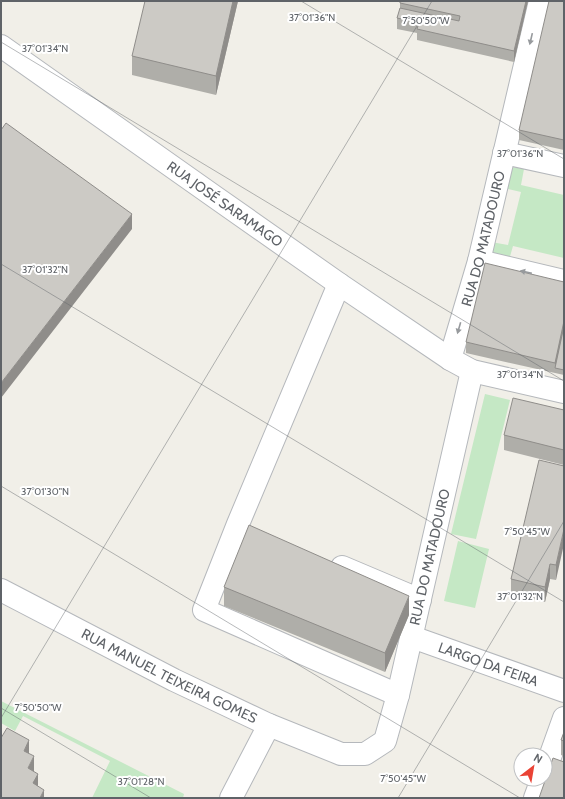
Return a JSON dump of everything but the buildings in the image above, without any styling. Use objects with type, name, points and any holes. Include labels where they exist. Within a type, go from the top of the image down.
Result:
[{"type":"street","name":"RUA DO MATADOURO","points":[[450,359],[479,261],[540,1]]},
{"type":"street","name":"RUA JOSÉ SARAMAGO","points":[[1,46],[215,198],[450,359],[472,371],[564,392]]},
{"type":"street","points":[[504,153],[564,166]]},
{"type":"street","points":[[479,261],[564,281]]},
{"type":"street","points":[[339,284],[245,527],[204,610],[398,695]]},
{"type":"street","name":"RUA DO MATADOURO","points":[[341,754],[365,754],[385,741],[412,637],[472,371]]},
{"type":"street","points":[[325,560],[420,600]]},
{"type":"street","name":"RUA MANUEL TEIXEIRA GOMES","points":[[1,590],[174,680],[269,725],[341,754]]},
{"type":"street","name":"LARGO DA FEIRA","points":[[412,637],[564,691]]},
{"type":"street","points":[[553,749],[564,718]]},
{"type":"street","points":[[231,798],[269,725]]},
{"type":"street","points":[[536,798],[539,787]]},
{"type":"green space","points":[[511,167],[524,169],[521,185],[564,195],[564,258],[513,246],[509,260],[490,256],[491,242],[508,245],[521,192],[504,188]]},
{"type":"green space","points":[[485,394],[510,400],[476,539],[451,534]]},
{"type":"green space","points":[[458,541],[489,549],[475,608],[444,601]]},
{"type":"green space","points":[[1,701],[184,794],[183,798],[92,798],[110,761],[23,716],[15,731],[1,723]]}]
